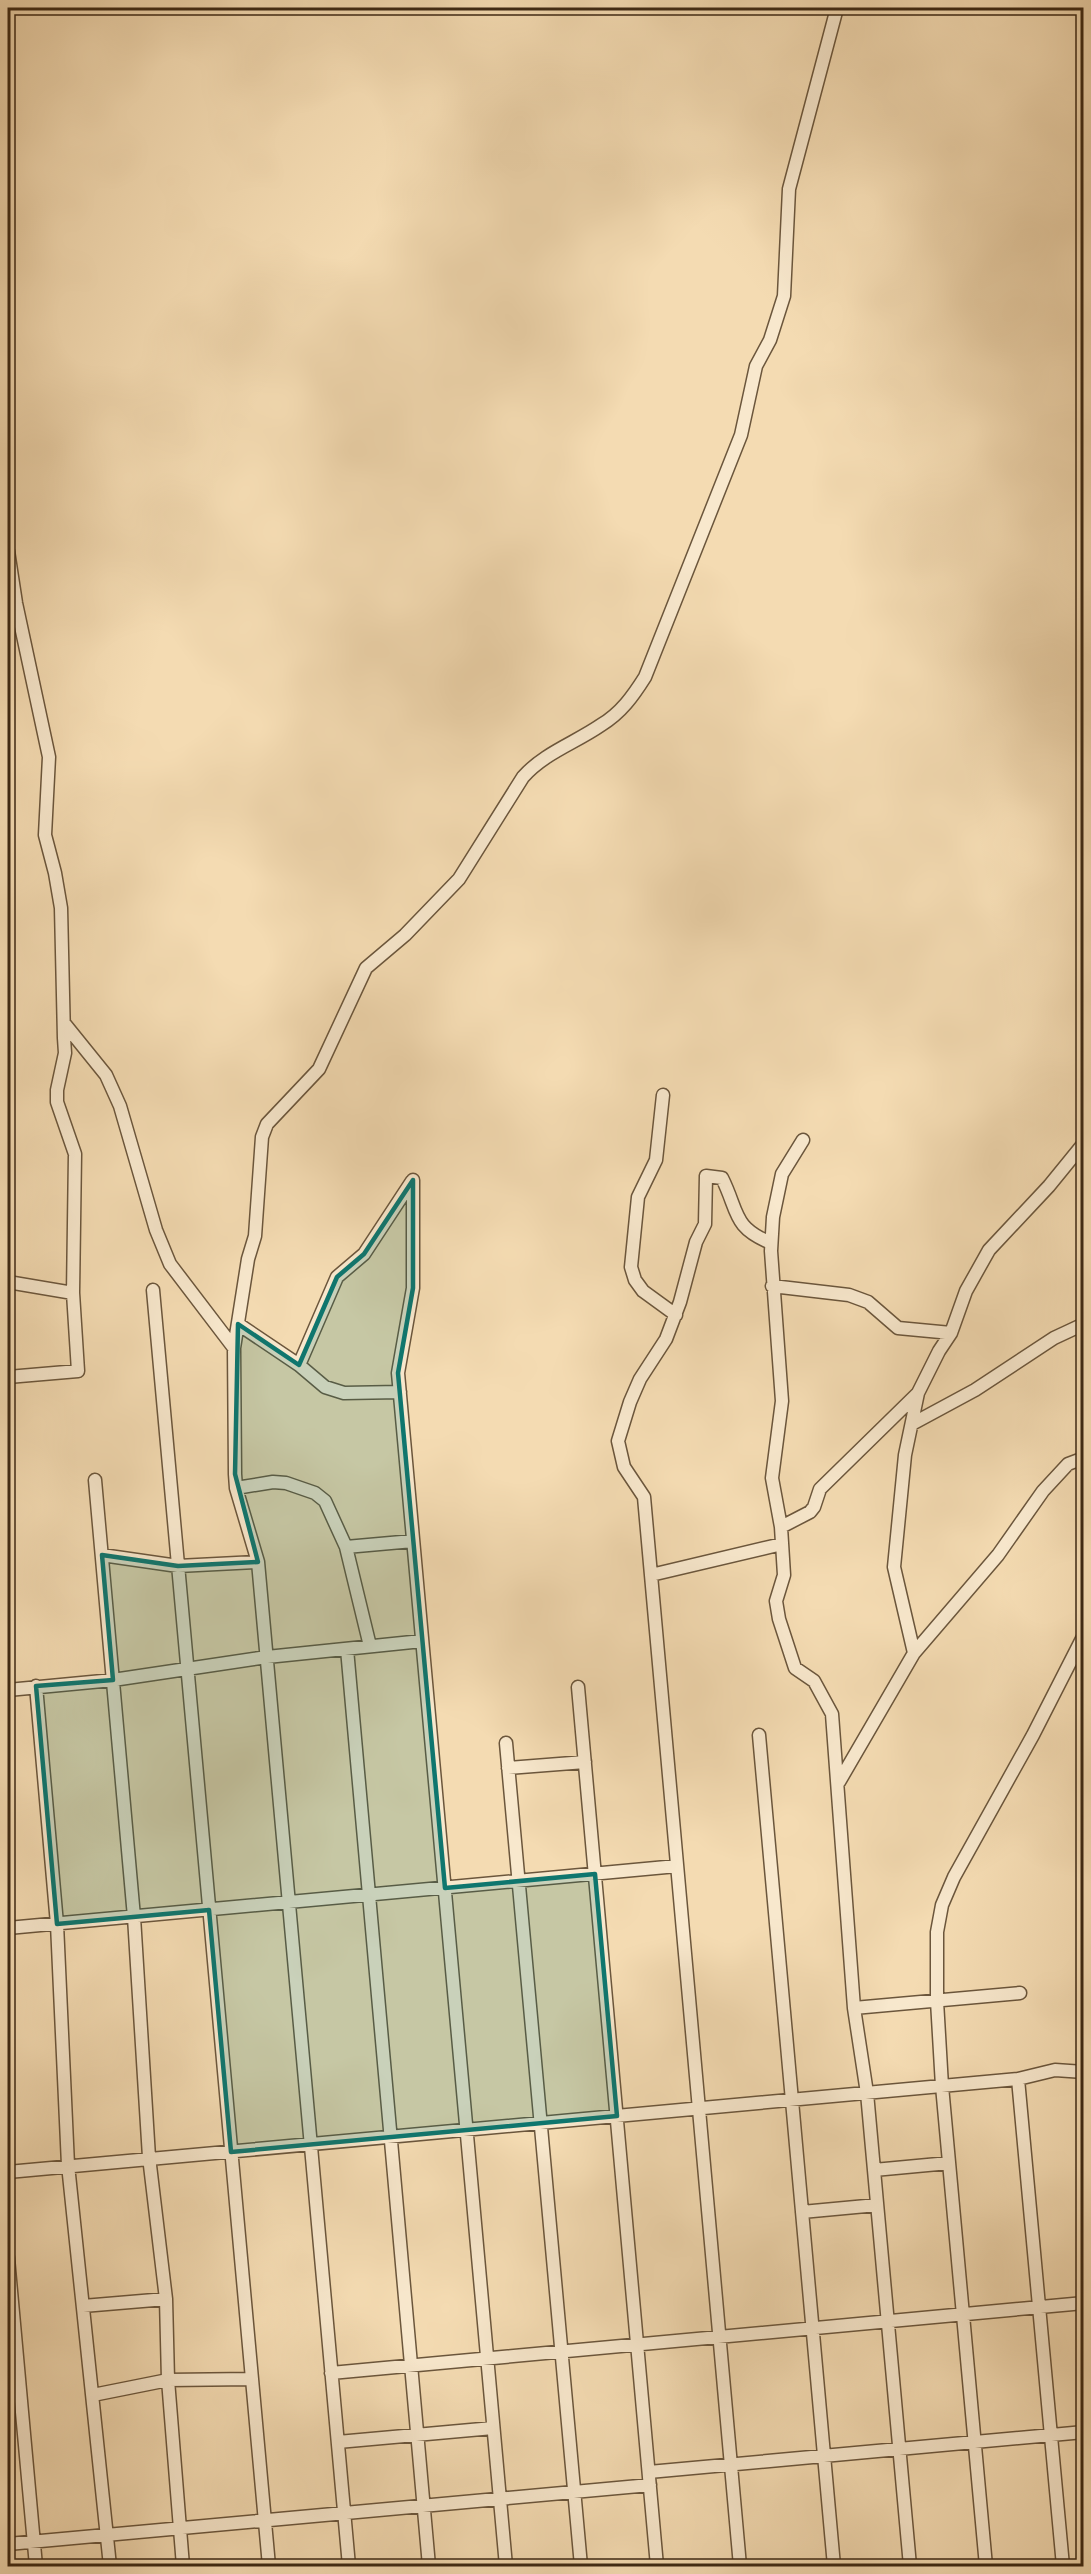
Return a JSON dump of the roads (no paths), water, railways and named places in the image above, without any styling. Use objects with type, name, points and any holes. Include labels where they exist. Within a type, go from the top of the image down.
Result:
[{"type":"street","points":[[349,2566],[258,1562],[236,1488],[233,1454],[234,1348],[248,1259],[256,1225],[262,1137],[267,1124],[319,1069],[366,968],[405,935],[459,879],[523,777],[533,765],[602,725],[623,708],[634,695],[652,661],[741,435],[756,366],[772,334],[784,296],[789,189],[837,8]]},
{"type":"street","points":[[8,551],[16,603],[49,757],[45,835],[61,908],[65,1053],[57,1090],[57,1102],[75,1154],[73,1293],[78,1371],[8,1377]]},
{"type":"street","points":[[64,1023],[106,1075],[120,1106],[156,1230],[170,1264],[234,1348]]},
{"type":"street","points":[[663,1095],[656,1160],[638,1197],[631,1267],[635,1280],[643,1291],[676,1315]]},
{"type":"street","points":[[803,1140],[782,1174],[773,1217],[771,1243],[772,1286],[782,1401],[772,1478],[782,1527],[784,1575],[776,1601],[779,1619],[795,1668],[814,1681],[832,1714],[839,1782],[854,2008],[867,2093],[909,2566]]},
{"type":"street","points":[[914,1653],[894,1567],[905,1455],[918,1392],[951,1333],[966,1291],[989,1250],[1049,1186],[1083,1143]]},
{"type":"street","points":[[740,2566],[644,1497],[624,1467],[618,1441],[640,1379],[662,1347],[676,1315],[696,1242],[705,1224],[706,1176],[722,1178],[743,1225],[751,1235],[771,1243]]},
{"type":"street","points":[[299,1365],[337,1277],[364,1254],[413,1180],[413,1288],[398,1373],[399,1392],[506,2566]]},
{"type":"street","points":[[8,1282],[73,1293]]},
{"type":"street","points":[[772,1286],[849,1294],[868,1302],[898,1328],[951,1333]]},
{"type":"street","points":[[153,1290],[269,2566]]},
{"type":"street","points":[[238,1324],[299,1365],[325,1387],[344,1393],[399,1392]]},
{"type":"street","points":[[912,1424],[975,1390],[1054,1338],[1083,1324]]},
{"type":"street","points":[[782,1527],[810,1512],[824,1485],[918,1392]]},
{"type":"street","points":[[839,1782],[914,1653],[998,1555],[1043,1491],[1068,1464],[1083,1458]]},
{"type":"street","points":[[95,1480],[134,1917],[148,2157],[166,2299],[168,2380],[183,2566]]},
{"type":"street","points":[[236,1488],[286,1482],[315,1493],[325,1501],[346,1547],[370,1646]]},
{"type":"street","points":[[346,1547],[413,1541]]},
{"type":"street","points":[[651,1575],[782,1544]]},
{"type":"street","points":[[102,1554],[178,1566],[258,1562]]},
{"type":"street","points":[[986,2566],[942,2086],[937,2001],[937,1932],[942,1905],[954,1877],[1034,1735],[1083,1635]]},
{"type":"street","points":[[8,1690],[113,1680],[267,1657],[422,1641]]},
{"type":"street","points":[[346,1649],[429,2566]]},
{"type":"street","points":[[36,1686],[57,1924],[68,2165],[110,2566]]},
{"type":"street","points":[[578,1687],[657,2566]]},
{"type":"street","points":[[759,1734],[834,2566]]},
{"type":"street","points":[[506,1743],[580,2566]]},
{"type":"street","points":[[508,1768],[585,1762]]},
{"type":"street","points":[[8,1928],[677,1866]]},
{"type":"street","points":[[854,2008],[1020,1993]]},
{"type":"street","points":[[8,2172],[148,2157],[231,2152],[1018,2079],[1055,2070],[1083,2072]]},
{"type":"street","points":[[1018,2079],[1063,2566]]},
{"type":"street","points":[[874,2170],[949,2163]]},
{"type":"street","points":[[802,2212],[877,2205]]},
{"type":"street","points":[[8,2258],[13,2372],[36,2566]]},
{"type":"street","points":[[82,2306],[166,2299]]},
{"type":"street","points":[[331,2373],[1083,2303]]},
{"type":"street","points":[[93,2395],[168,2380],[252,2379]]},
{"type":"street","points":[[338,2442],[493,2428]]},
{"type":"street","points":[[8,2544],[574,2492],[731,2464],[1083,2432]]}]
